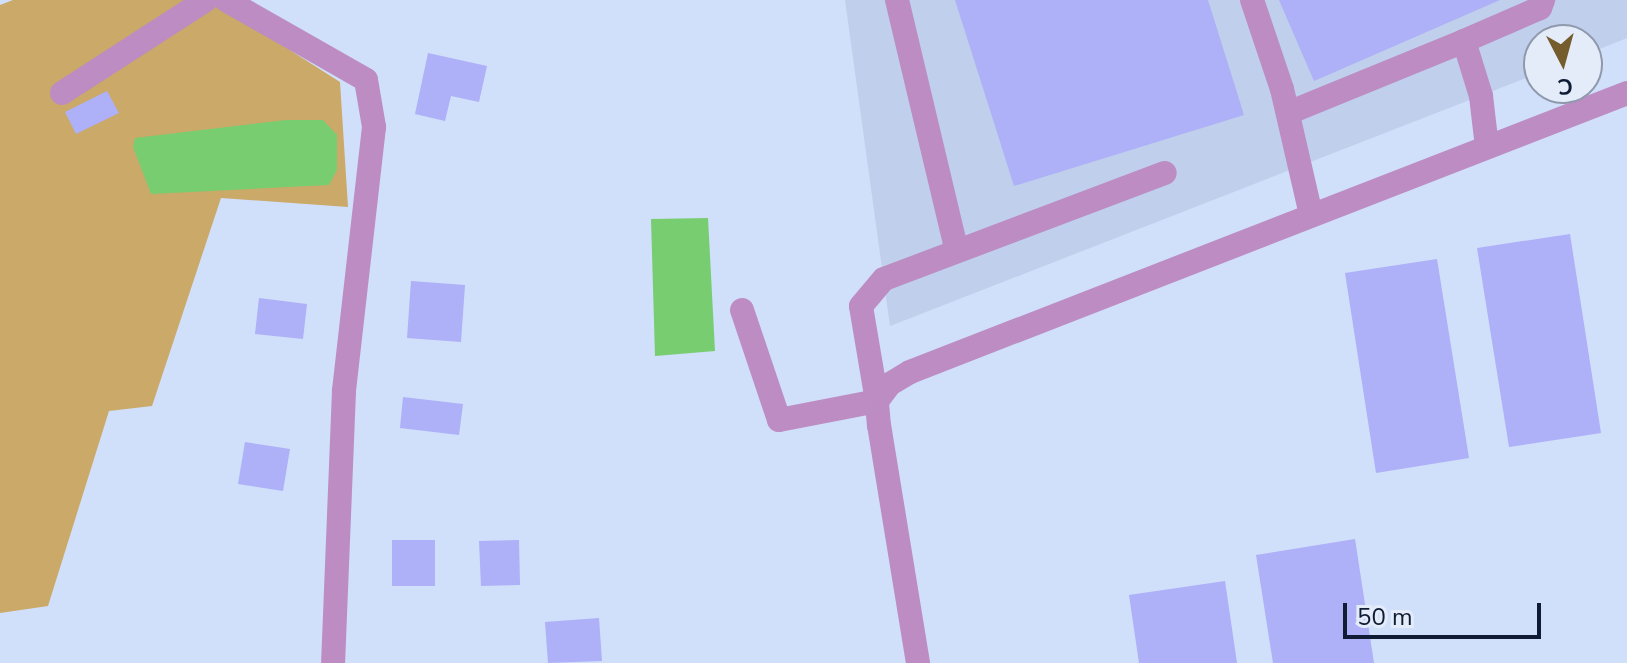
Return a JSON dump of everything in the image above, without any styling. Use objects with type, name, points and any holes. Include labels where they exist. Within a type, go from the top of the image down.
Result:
[{"type":"street","points":[[62,93],[206,0]]},
{"type":"street","points":[[226,0],[366,80],[374,127],[344,391],[333,663]]},
{"type":"street","points":[[897,0],[957,251]]},
{"type":"street","points":[[1252,0],[1288,113],[1311,215]]},
{"type":"street","points":[[1288,113],[1540,8],[1543,0]]},
{"type":"street","points":[[1464,41],[1481,96],[1487,147]]},
{"type":"street","points":[[742,310],[779,420],[877,401],[890,384],[910,372],[1627,93]]},
{"type":"street","points":[[918,663],[861,306],[884,279],[1165,173]]},
{"type":"shaded area","points":[[13,0],[211,0],[340,82],[348,207],[221,198],[152,406],[109,411],[48,606],[0,613],[0,5]]},
{"type":"shaded area","points":[[845,0],[1627,0],[1627,38],[1603,48],[1603,24],[1523,24],[1523,79],[890,326]]},
{"type":"shaded area","points":[[286,120],[323,120],[337,135],[337,170],[329,185],[151,194],[133,147],[135,138]]},
{"type":"shaded area","points":[[708,218],[715,351],[655,356],[651,219]]},
{"type":"building","points":[[955,0],[1208,0],[1244,115],[1014,186]]},
{"type":"building","points":[[1279,0],[1500,0],[1314,81]]},
{"type":"building","points":[[428,53],[487,66],[479,102],[451,96],[445,121],[415,114]]},
{"type":"building","points":[[107,91],[119,113],[76,134],[65,112]]},
{"type":"building","points":[[1570,234],[1601,433],[1509,447],[1477,248]]},
{"type":"building","points":[[1437,259],[1469,458],[1376,473],[1345,273]]},
{"type":"building","points":[[411,281],[465,285],[461,342],[407,338]]},
{"type":"building","points":[[259,298],[307,304],[303,339],[255,334]]},
{"type":"building","points":[[403,397],[463,404],[459,435],[400,428]]},
{"type":"building","points":[[245,442],[290,449],[283,491],[238,484]]},
{"type":"building","points":[[1355,539],[1374,663],[1273,663],[1256,555]]},
{"type":"building","points":[[392,540],[435,540],[435,586],[392,586]]},
{"type":"building","points":[[519,540],[520,585],[481,586],[479,541]]},
{"type":"building","points":[[1225,581],[1237,663],[1139,663],[1129,595]]},
{"type":"building","points":[[599,618],[602,661],[548,663],[545,622]]}]
